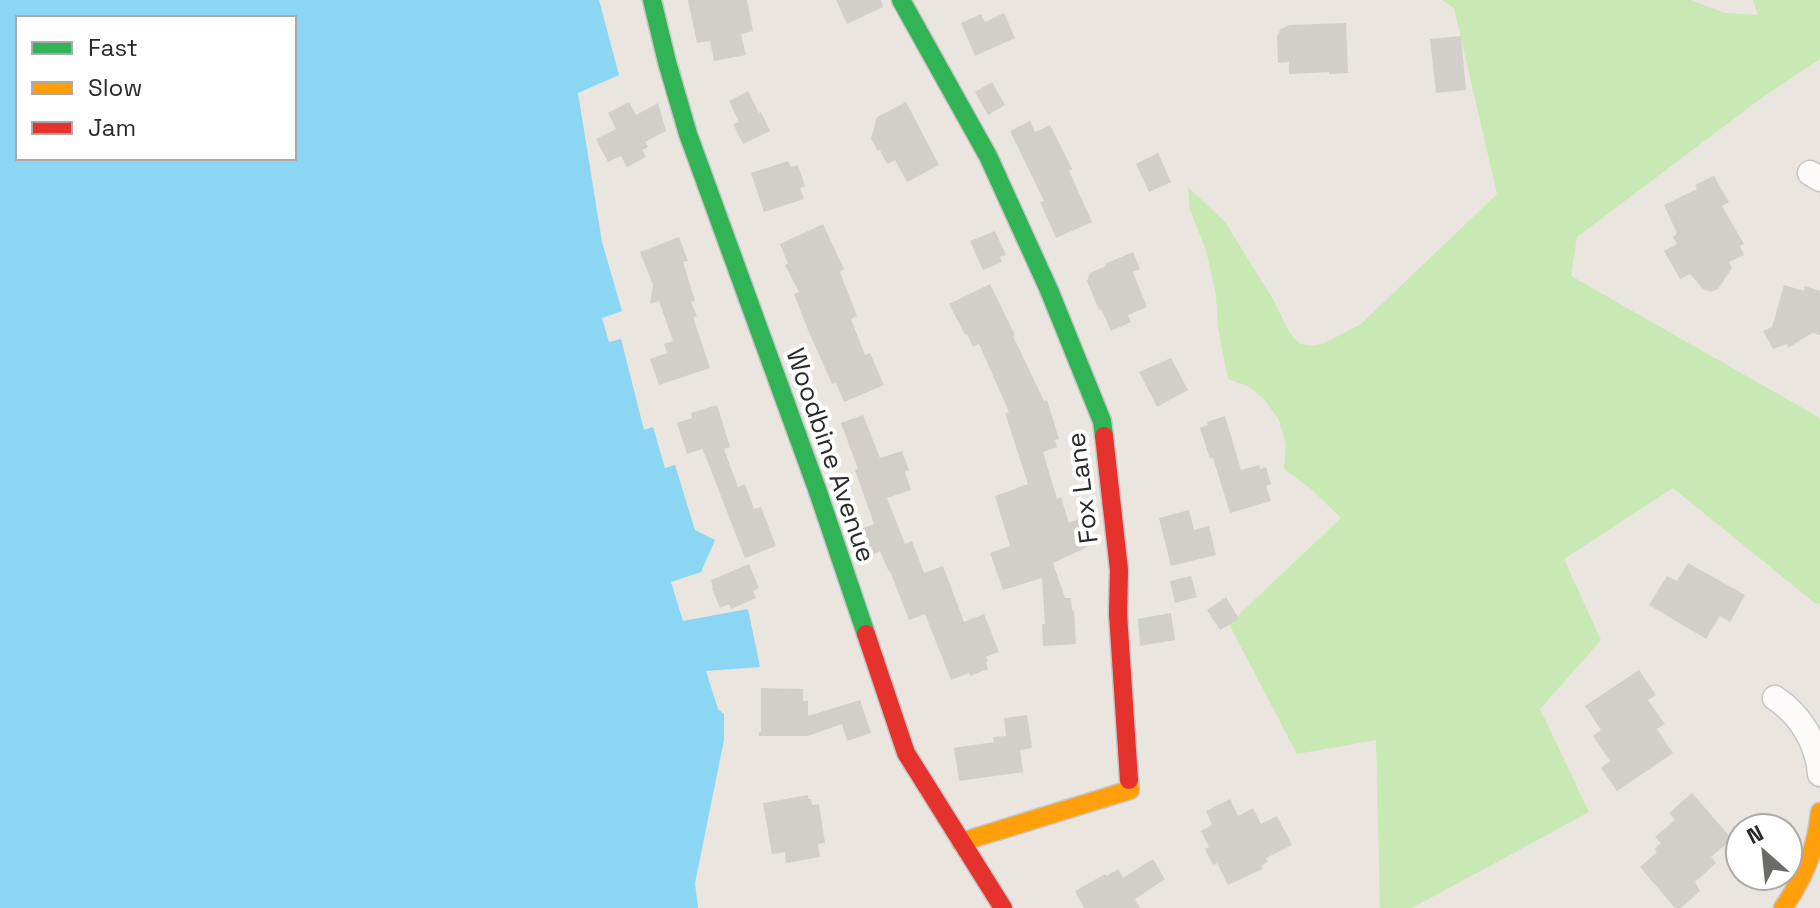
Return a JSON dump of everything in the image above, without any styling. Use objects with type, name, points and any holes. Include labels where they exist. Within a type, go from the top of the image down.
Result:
[{"type":"street","name":"Woodbine Avenue","points":[[652,0],[688,134],[817,489],[906,753],[1003,908]]},
{"type":"street","name":"Fox Lane","points":[[901,0],[988,156],[1049,290],[1102,421],[1119,570],[1118,614],[1130,790],[961,842]]},
{"type":"street","points":[[1775,698],[1794,713],[1806,731],[1820,774]]},
{"type":"street","points":[[1783,908],[1800,886],[1819,836],[1820,812]]},
{"type":"green space","points":[[1442,0],[1690,0],[1725,13],[1758,15],[1753,0],[1820,0],[1820,59],[1760,99],[1577,237],[1571,276],[1820,418],[1820,603],[1816,604],[1673,488],[1564,559],[1601,640],[1540,709],[1589,812],[1412,908],[1380,908],[1376,740],[1297,754],[1229,624],[1341,518],[1311,489],[1284,469],[1286,444],[1279,420],[1264,399],[1248,386],[1228,379],[1218,328],[1216,295],[1206,250],[1190,210],[1188,187],[1225,222],[1290,333],[1300,344],[1323,344],[1361,324],[1497,194],[1454,8]]},
{"type":"water","points":[[0,0],[599,0],[619,75],[578,93],[602,242],[622,311],[602,318],[609,342],[621,339],[644,430],[653,427],[665,468],[675,465],[695,530],[715,540],[701,572],[671,582],[683,621],[748,609],[760,667],[706,671],[718,709],[724,714],[724,740],[695,883],[698,908],[0,908]]},
{"type":"building","points":[[688,0],[747,0],[753,31],[741,34],[746,55],[714,61],[710,41],[697,43]]},
{"type":"building","points":[[836,0],[881,0],[883,7],[847,24]]},
{"type":"building","points":[[1004,13],[1015,38],[975,56],[961,23],[981,14],[985,22]]},
{"type":"building","points":[[1346,23],[1348,73],[1289,74],[1289,62],[1278,63],[1277,36],[1280,30],[1289,25]]},
{"type":"building","points":[[1461,36],[1466,90],[1436,93],[1430,39]]},
{"type":"building","points":[[992,82],[1005,105],[988,115],[975,92]]},
{"type":"building","points":[[748,91],[770,131],[743,144],[733,124],[739,122],[729,101]]},
{"type":"building","points":[[629,102],[636,115],[658,103],[666,131],[645,142],[648,147],[642,150],[646,157],[627,167],[621,156],[608,162],[596,139],[616,129],[608,113]]},
{"type":"building","points":[[906,102],[939,165],[907,182],[895,160],[887,164],[871,139],[877,117]]},
{"type":"building","points":[[1030,121],[1035,132],[1050,125],[1072,169],[1069,171],[1092,222],[1056,238],[1040,202],[1044,201],[1010,131]]},
{"type":"building","points":[[1158,153],[1171,182],[1149,192],[1136,164]]},
{"type":"building","points":[[788,161],[791,167],[798,165],[805,186],[800,188],[804,199],[764,212],[751,173]]},
{"type":"building","points":[[1714,176],[1729,202],[1722,206],[1744,244],[1740,246],[1744,255],[1729,262],[1732,268],[1718,289],[1711,292],[1703,289],[1690,274],[1680,279],[1664,251],[1677,244],[1673,237],[1677,233],[1664,205],[1697,189],[1695,185]]},
{"type":"building","points":[[823,224],[844,269],[840,272],[857,316],[851,319],[865,355],[870,353],[884,385],[844,402],[836,383],[832,384],[808,330],[794,294],[799,292],[785,265],[788,264],[780,244]]},
{"type":"building","points":[[995,231],[1006,255],[1000,257],[1002,262],[983,270],[970,241]]},
{"type":"building","points":[[679,237],[688,261],[683,262],[695,301],[691,302],[697,316],[693,317],[710,368],[659,385],[650,359],[667,353],[664,344],[673,341],[659,301],[650,304],[653,285],[640,252]]},
{"type":"building","points":[[1133,252],[1140,269],[1133,272],[1147,307],[1128,315],[1131,322],[1111,331],[1087,281],[1090,273]]},
{"type":"building","points":[[990,284],[1044,401],[1047,400],[1059,439],[1055,440],[1057,447],[1043,452],[1057,499],[1061,497],[1069,523],[1085,516],[1092,532],[1085,535],[1089,546],[1053,563],[1065,598],[1071,598],[1076,644],[1043,646],[1042,578],[1003,590],[990,553],[1010,546],[995,496],[1028,484],[1005,413],[1009,412],[979,344],[973,347],[949,304]]},
{"type":"building","points":[[1784,285],[1804,291],[1805,286],[1820,291],[1820,335],[1812,333],[1788,348],[1787,344],[1773,349],[1763,331],[1772,327]]},
{"type":"building","points":[[1171,358],[1188,390],[1157,407],[1139,372]]},
{"type":"building","points":[[717,405],[730,447],[724,449],[738,487],[745,484],[754,509],[761,507],[776,546],[745,558],[702,449],[687,454],[677,423],[692,418],[691,413]]},
{"type":"building","points":[[863,415],[880,458],[902,451],[909,470],[905,472],[911,490],[887,498],[905,544],[912,541],[924,573],[943,566],[964,622],[984,614],[999,652],[986,657],[988,669],[951,680],[925,614],[909,620],[880,551],[870,556],[859,530],[874,524],[841,423]]},
{"type":"building","points":[[1225,416],[1241,470],[1259,465],[1260,469],[1266,467],[1271,484],[1266,486],[1271,501],[1230,513],[1200,428]]},
{"type":"building","points":[[1189,510],[1194,530],[1209,526],[1216,555],[1171,566],[1159,518]]},
{"type":"building","points":[[1688,563],[1745,595],[1730,622],[1720,616],[1706,639],[1649,605],[1667,576],[1677,581]]},
{"type":"building","points":[[749,564],[759,588],[753,591],[756,598],[731,609],[729,604],[720,608],[711,580]]},
{"type":"building","points":[[1191,576],[1197,597],[1175,603],[1170,581]]},
{"type":"building","points":[[1226,597],[1239,619],[1220,630],[1207,610]]},
{"type":"building","points":[[1171,613],[1175,640],[1140,646],[1138,619]]},
{"type":"building","points":[[1639,670],[1656,695],[1648,700],[1665,724],[1657,729],[1673,753],[1617,791],[1601,768],[1610,761],[1593,736],[1601,730],[1585,706]]},
{"type":"building","points":[[761,688],[803,689],[803,701],[808,701],[808,716],[860,700],[871,733],[847,741],[842,724],[808,736],[759,736]]},
{"type":"building","points":[[1027,715],[1032,748],[1020,750],[1023,772],[959,781],[954,748],[994,742],[993,737],[1006,736],[1004,718]]},
{"type":"building","points":[[1692,793],[1724,830],[1724,846],[1711,857],[1716,863],[1695,882],[1700,891],[1681,908],[1675,908],[1640,867],[1657,852],[1654,849],[1661,843],[1655,837],[1675,820],[1669,813]]},
{"type":"building","points":[[808,795],[812,805],[819,804],[825,843],[818,844],[820,857],[786,863],[785,852],[772,854],[763,803]]},
{"type":"building","points":[[1230,799],[1238,816],[1253,808],[1261,824],[1277,816],[1292,845],[1266,858],[1268,862],[1261,866],[1262,869],[1228,885],[1217,863],[1213,865],[1205,849],[1209,847],[1201,831],[1212,825],[1206,811]]},
{"type":"building","points":[[1153,859],[1165,879],[1135,899],[1140,908],[1084,908],[1075,891],[1118,869],[1123,878]]},
{"type":"traffic: fast","points":[[652,0],[688,134],[817,489],[866,634]]},
{"type":"traffic: fast","points":[[901,0],[988,156],[1049,290],[1102,421],[1104,436]]},
{"type":"traffic: slow","points":[[961,842],[1130,790],[1129,780]]},
{"type":"traffic: slow","points":[[1783,908],[1808,862],[1820,812]]},
{"type":"traffic: jam","points":[[1104,436],[1119,570],[1118,614],[1129,780]]},
{"type":"traffic: jam","points":[[866,634],[906,753],[1003,908]]}]
